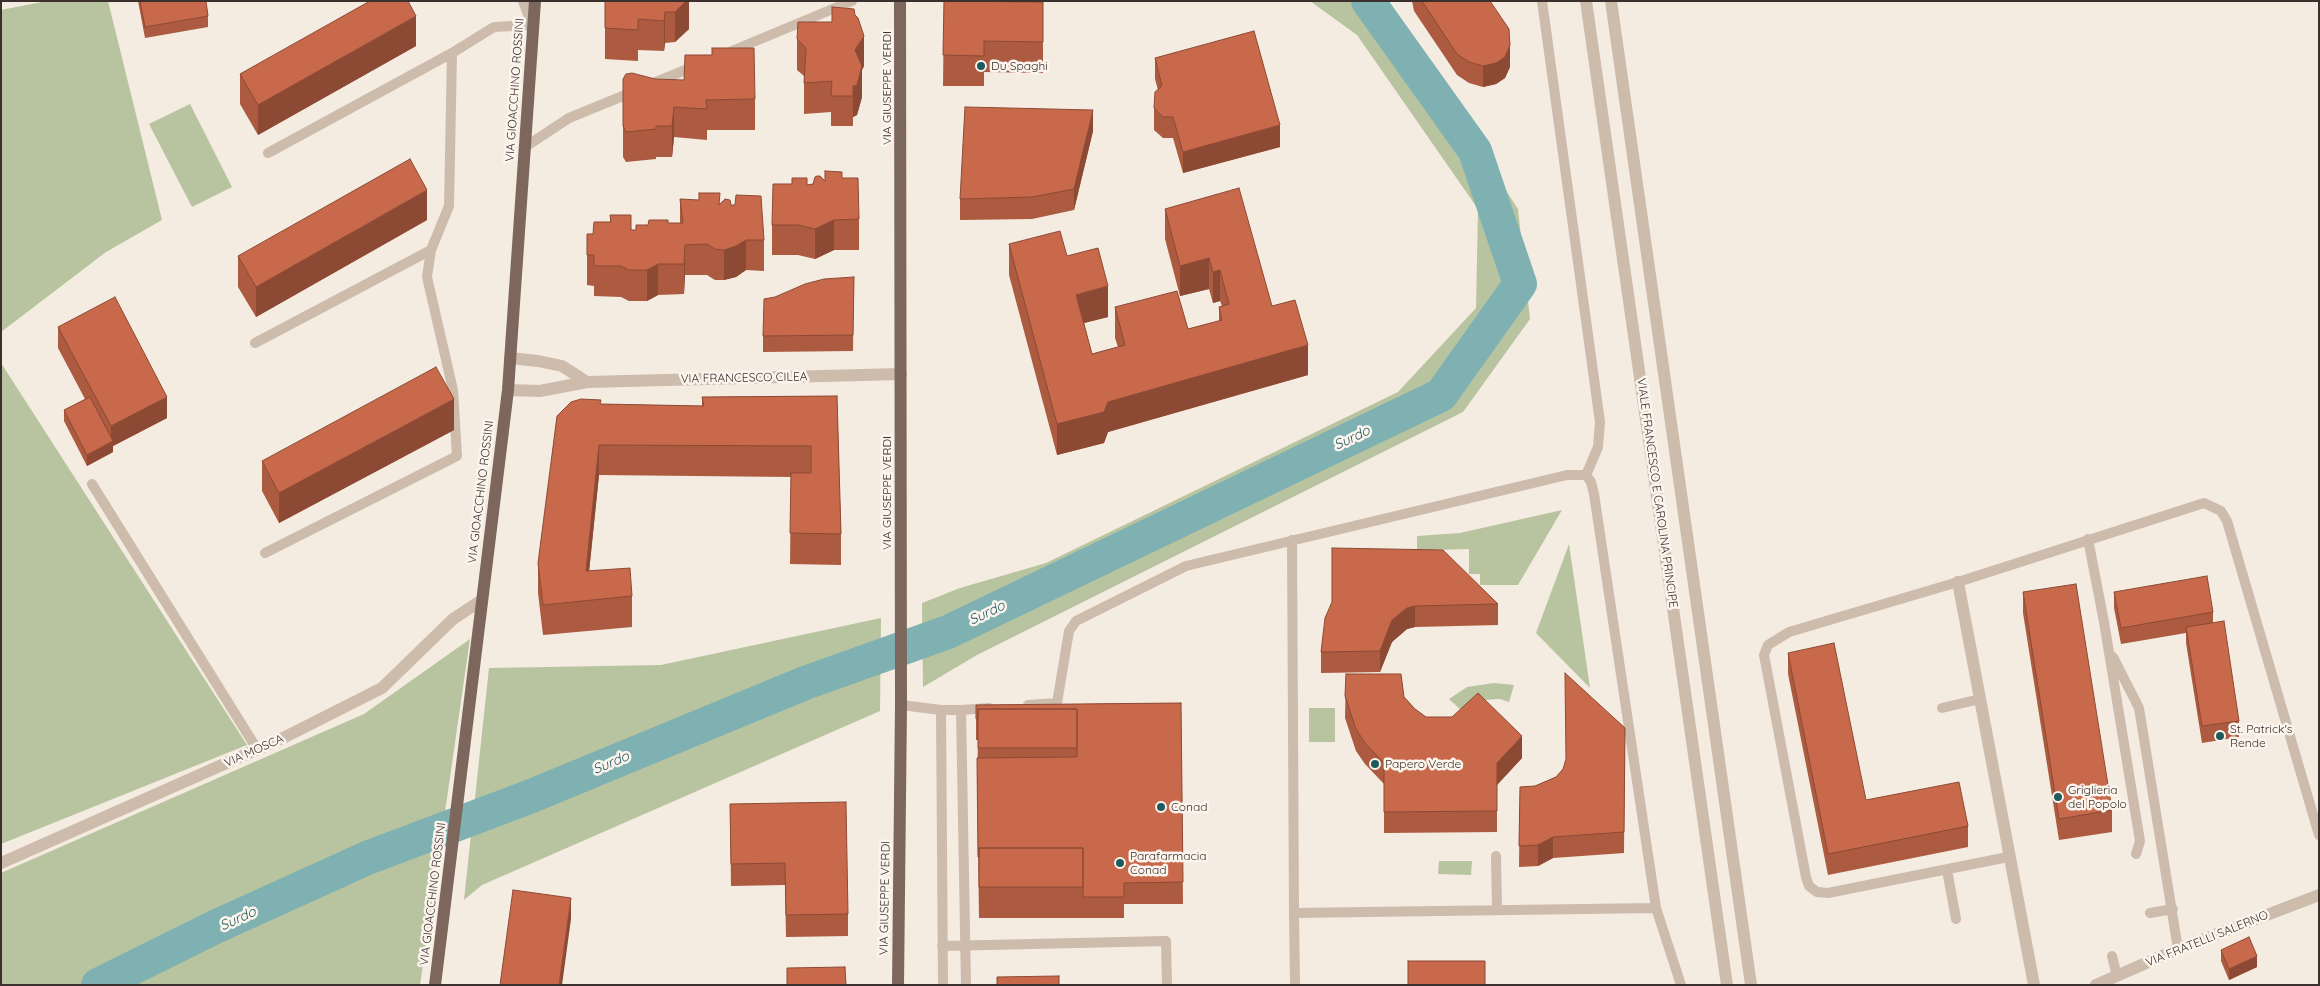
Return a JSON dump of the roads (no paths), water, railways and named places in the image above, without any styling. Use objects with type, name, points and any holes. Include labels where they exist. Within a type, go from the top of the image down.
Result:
[{"type":"main road","name":"VIA GIOACCHINO ROSSINI","points":[[435,985],[508,390],[534,25],[534,1]]},
{"type":"main road","name":"VIA GIUSEPPE VERDI","points":[[898,985],[901,705],[900,1]]},
{"type":"street","points":[[524,1],[534,25]]},
{"type":"street","name":"VIALE FRANCESCO E CAROLINA PRINCIPE","points":[[1586,1],[1727,985]]},
{"type":"street","name":"VIALE FRANCESCO E CAROLINA PRINCIPE","points":[[1611,1],[1752,985]]},
{"type":"street","points":[[510,358],[538,360],[562,366],[587,382]]},
{"type":"street","name":"VIA FRANCESCO CILEA","points":[[508,390],[540,391],[587,382],[901,374]]},
{"type":"street","points":[[1958,582],[2008,857],[2034,985]]},
{"type":"street","name":"VIA MOSCA","points":[[1,863],[257,749],[382,688],[453,619],[482,600]]},
{"type":"street","name":"VIA FRATELLI SALERNO","points":[[2096,985],[2178,949],[2319,895]]},
{"type":"lane","points":[[525,147],[569,118],[852,1]]},
{"type":"lane","points":[[1542,1],[1600,422],[1598,448],[1586,475]]},
{"type":"lane","points":[[268,153],[452,53],[494,27],[534,25]]},
{"type":"lane","points":[[265,553],[457,456],[453,390],[427,277],[431,250],[449,206],[452,53]]},
{"type":"lane","points":[[255,343],[431,250]]},
{"type":"lane","points":[[1020,706],[1057,703],[1069,631],[1076,621],[1186,566],[1567,475],[1586,475]]},
{"type":"lane","points":[[1586,475],[1591,482],[1594,494],[1656,908],[1681,985]]},
{"type":"lane","points":[[92,484],[257,749]]},
{"type":"lane","points":[[2008,857],[1828,894],[1817,892],[1809,886],[1764,655],[1768,645],[1789,632],[1958,582],[2204,503],[2221,512],[2230,530],[2319,835]]},
{"type":"lane","points":[[2088,539],[2140,841],[2136,854]]},
{"type":"lane","points":[[1292,540],[1295,985]]},
{"type":"lane","points":[[2108,647],[2139,708],[2178,949]]},
{"type":"lane","points":[[1942,708],[1980,700]]},
{"type":"lane","points":[[901,705],[941,710],[1002,707]]},
{"type":"lane","points":[[941,710],[943,985]]},
{"type":"lane","points":[[961,710],[966,985]]},
{"type":"lane","points":[[1496,856],[1497,910]]},
{"type":"lane","points":[[1947,870],[1956,919]]},
{"type":"lane","points":[[1294,913],[1656,908]]},
{"type":"lane","points":[[2150,913],[2173,910]]},
{"type":"lane","points":[[942,946],[1166,941],[1167,985]]},
{"type":"lane","points":[[2112,956],[2117,976]]},
{"type":"waterway","name":"Surdo","points":[[98,985],[215,927],[367,858],[529,797],[805,683],[948,632],[1441,395],[1520,284],[1475,151],[1368,1]]},
{"type":"place","name":"Du Spaghi","points":[[981,66]]},
{"type":"place","name":"St. Patrick's Rende","points":[[2220,736]]},
{"type":"place","name":"Papero Verde","points":[[1375,764]]},
{"type":"place","name":"Griglieria del Popolo","points":[[2058,797]]},
{"type":"place","name":"Conad","points":[[1161,807]]},
{"type":"place","name":"Parafarmacia Conad","points":[[1120,863]]}]
